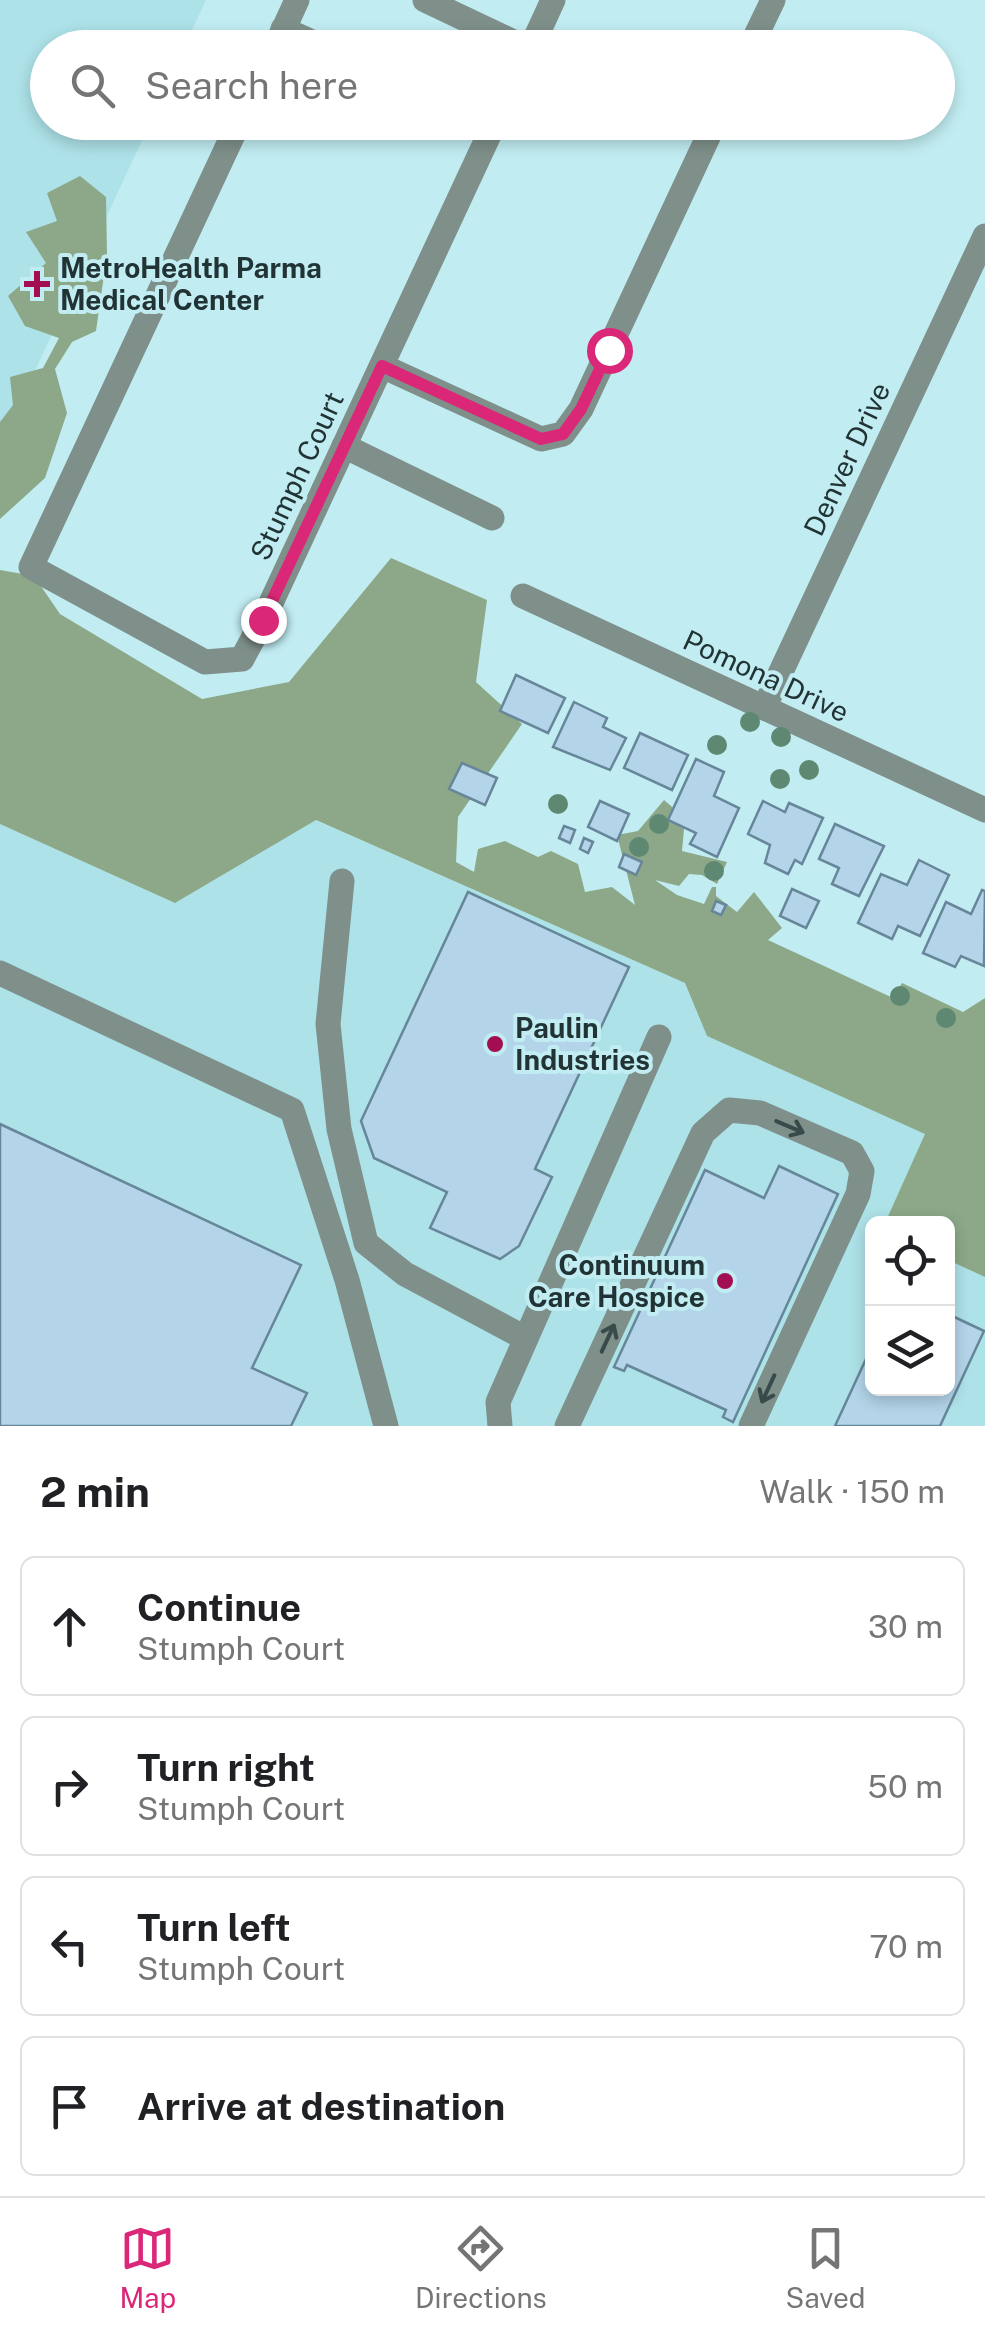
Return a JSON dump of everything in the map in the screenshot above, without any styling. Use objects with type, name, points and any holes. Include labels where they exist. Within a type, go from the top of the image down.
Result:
[{"type":"street","points":[[283,30],[297,0]]},
{"type":"street","points":[[426,0],[490,30]]},
{"type":"street","points":[[537,30],[553,0]]},
{"type":"street","points":[[758,30],[772,0]]},
{"type":"street","name":"Stumph Court","points":[[231,140],[31,567],[205,662],[242,659],[487,140]]},
{"type":"street","points":[[382,366],[541,439],[563,434],[581,409],[707,140]]},
{"type":"street","name":"Denver Drive","points":[[764,708],[985,236]]},
{"type":"street","points":[[344,446],[492,518]]},
{"type":"street","name":"Pomona Drive","points":[[523,596],[985,810]]},
{"type":"street","points":[[342,881],[328,1024],[340,1130],[366,1243],[404,1274],[525,1338]]},
{"type":"street","points":[[0,973],[292,1110],[347,1280],[386,1426]]},
{"type":"street","points":[[500,1426],[498,1402],[659,1038]]},
{"type":"street","points":[[567,1426],[703,1133],[729,1110],[760,1114],[852,1153],[862,1171],[858,1194],[751,1426]]},
{"type":"shaded area","name":"MetroHealth Parma Medical Center","points":[[0,0],[206,0],[192,30],[30,30],[30,140],[142,140],[0,446]]},
{"type":"shaded area","points":[[315,820],[685,983],[707,1036],[926,1134],[888,1216],[865,1216],[865,1396],[955,1396],[955,1263],[985,1277],[985,1426],[0,1426],[0,824],[175,903]]},
{"type":"green space","points":[[80,176],[106,197],[107,254],[96,331],[72,342],[55,369],[67,413],[45,478],[0,519],[0,422],[13,405],[10,377],[43,368],[59,338],[25,326],[8,296],[46,263],[26,232],[57,221],[47,193]]},
{"type":"green space","points":[[391,558],[487,600],[476,682],[522,724],[458,817],[456,862],[474,872],[478,849],[505,841],[538,857],[551,851],[578,864],[585,892],[612,887],[635,905],[617,835],[638,831],[664,800],[685,818],[682,851],[727,862],[717,884],[702,875],[689,874],[679,886],[655,880],[677,895],[704,904],[712,887],[716,887],[716,896],[737,912],[754,892],[782,928],[768,940],[893,998],[902,983],[963,1012],[985,998],[985,1277],[955,1263],[955,1216],[888,1216],[925,1134],[707,1036],[685,983],[316,820],[175,903],[0,824],[0,570],[34,576],[60,614],[202,699],[289,682]]},
{"type":"building","points":[[516,675],[565,698],[548,733],[500,711]]},
{"type":"building","points":[[574,702],[607,718],[603,727],[626,738],[610,770],[553,747]]},
{"type":"building","points":[[640,733],[688,755],[672,790],[624,768]]},
{"type":"building","points":[[696,759],[724,772],[714,796],[739,808],[717,857],[690,844],[696,833],[668,820]]},
{"type":"building","points":[[462,763],[497,778],[485,805],[449,789]]},
{"type":"building","points":[[600,801],[629,814],[617,841],[588,827]]},
{"type":"building","points":[[763,801],[785,812],[789,803],[823,818],[802,864],[795,860],[788,874],[765,863],[770,845],[748,834]]},
{"type":"building","points":[[835,824],[884,846],[859,896],[832,884],[839,868],[819,859]]},
{"type":"building","points":[[564,826],[575,830],[570,843],[559,838]]},
{"type":"building","points":[[584,838],[593,842],[588,853],[580,849]]},
{"type":"building","points":[[624,854],[642,862],[636,875],[619,867]]},
{"type":"building","points":[[919,860],[949,875],[920,936],[898,926],[892,939],[858,923],[881,874],[907,885]]},
{"type":"building","points":[[792,889],[819,901],[806,928],[780,916]]},
{"type":"building","points":[[982,890],[984,966],[961,956],[955,967],[923,953],[946,902],[971,914]]},
{"type":"building","name":"Paulin Industries","points":[[468,892],[629,967],[535,1169],[552,1177],[519,1246],[500,1259],[430,1228],[447,1192],[374,1158],[361,1121]]},
{"type":"building","points":[[716,901],[726,905],[721,915],[712,911]]},
{"type":"building","points":[[0,1124],[301,1265],[252,1368],[307,1393],[291,1426],[0,1426]]},
{"type":"building","name":"Continuum Care Hospice","points":[[779,1166],[838,1194],[733,1422],[723,1417],[726,1410],[627,1365],[624,1371],[614,1367],[705,1170],[764,1198]]},
{"type":"building","points":[[955,1317],[984,1331],[955,1394]]},
{"type":"building","points":[[865,1361],[865,1396],[954,1396],[940,1426],[835,1426]]},
{"type":"place","name":"MetroHealth Parma Medical Center","points":[[37,284]]},
{"type":"place","name":"Paulin Industries","points":[[495,1044]]},
{"type":"place","name":"Continuum Care Hospice","points":[[725,1281]]},
{"type":"route","points":[[263,620],[382,366],[541,439],[563,434],[581,409],[609,350]]}]
